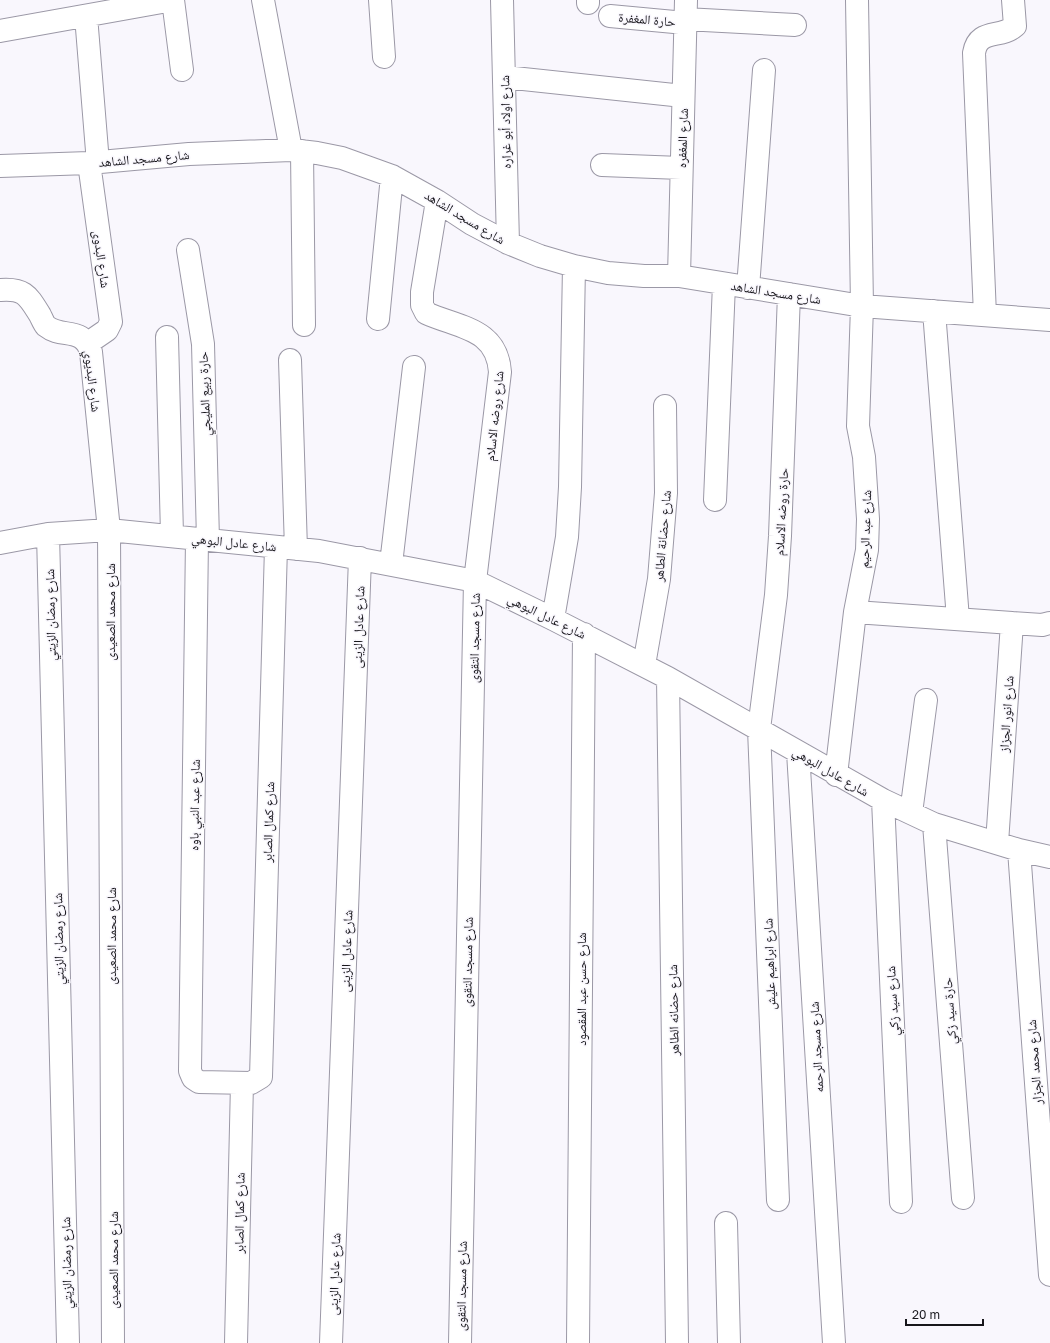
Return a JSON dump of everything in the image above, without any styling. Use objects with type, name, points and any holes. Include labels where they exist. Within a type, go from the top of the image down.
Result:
[{"type":"street","points":[[0,31],[173,0],[182,70]]},
{"type":"street","points":[[263,0],[296,151],[304,325]]},
{"type":"street","points":[[380,0],[384,57]]},
{"type":"street","name":"شارع اولاد أبو غراره","points":[[502,0],[508,243]]},
{"type":"street","name":"شارع عبد الرحيم","points":[[836,775],[855,612],[866,558],[868,519],[864,457],[858,426],[862,306],[857,0]]},
{"type":"street","points":[[985,315],[974,53],[980,40],[986,36],[1010,31],[1015,26],[1013,0]]},
{"type":"street","name":"حارة المغفرة","points":[[610,16],[685,14],[795,25]]},
{"type":"street","name":"شارع المغفره","points":[[679,276],[685,14]]},
{"type":"street","name":"شارع البدوى","points":[[86,16],[93,163],[111,322],[107,330],[88,343]]},
{"type":"street","points":[[748,288],[764,70]]},
{"type":"street","points":[[504,77],[683,96]]},
{"type":"street","name":"شارع مسجد الشاهد","points":[[0,166],[93,163],[189,154],[296,151],[342,158],[392,176],[438,201],[472,224],[508,243],[540,256],[574,266],[644,276],[679,276],[862,306],[1050,320]]},
{"type":"street","points":[[602,165],[681,168]]},
{"type":"street","points":[[378,319],[392,176]]},
{"type":"street","name":"شارع روضه الاسلام","points":[[438,201],[422,292],[422,305],[426,313],[475,331],[486,338],[494,348],[499,360],[500,372],[475,581]]},
{"type":"street","name":"حارة ربيع المليجي","points":[[188,250],[203,344],[203,539]]},
{"type":"street","points":[[553,619],[567,537],[574,266]]},
{"type":"street","points":[[715,500],[724,284]]},
{"type":"street","name":"شارع البديوي","points":[[0,290],[13,289],[24,294],[46,326],[83,338],[88,343],[91,352],[110,530]]},
{"type":"street","name":"حارة روضه الاسلام","points":[[760,729],[776,595],[780,536],[789,294]]},
{"type":"street","points":[[934,311],[958,619]]},
{"type":"street","points":[[167,337],[172,535]]},
{"type":"street","points":[[286,548],[290,360]]},
{"type":"street","points":[[391,564],[414,367]]},
{"type":"street","name":"شارع حضانة الطاهر","points":[[644,665],[659,579],[666,493],[664,406]]},
{"type":"street","name":"شارع عادل البوهي","points":[[0,543],[48,534],[110,530],[172,535],[360,558],[475,581],[644,665],[760,729],[836,775],[883,800],[934,824],[1019,850],[1050,857]]},
{"type":"street","name":"شارع محمد الصعيدى","points":[[110,530],[113,1343]]},
{"type":"street","name":"شارع رمضان الزيتي","points":[[48,534],[68,1343]]},
{"type":"street","name":"شارع عبد النبي باوه","points":[[190,1072],[203,539]]},
{"type":"street","name":"شارع كمال الصابر","points":[[190,1072],[193,1078],[199,1082],[242,1083],[254,1082],[261,1077],[286,548]]},
{"type":"street","name":"شارع عادل الزينى","points":[[331,1343],[360,558]]},
{"type":"street","name":"شارع مسجد التقوى","points":[[460,1343],[475,581]]},
{"type":"street","points":[[855,612],[1042,625],[1050,623]]},
{"type":"street","name":"شارع انور الجزاز","points":[[997,843],[1012,623]]},
{"type":"street","name":"شارع حسن عبد المقصود","points":[[578,1343],[584,634]]},
{"type":"street","name":"شارع حضانه الطاهر","points":[[668,678],[677,1343]]},
{"type":"street","points":[[911,813],[926,700]]},
{"type":"street","name":"شارع ابراهيم عليش","points":[[760,729],[778,1200]]},
{"type":"street","name":"شارع مسجد الرحمه","points":[[798,752],[834,1343]]},
{"type":"street","name":"شارع سيد زكي","points":[[883,800],[901,1202]]},
{"type":"street","name":"حارة سيد زكي","points":[[934,824],[963,1198]]},
{"type":"street","name":"شارع محمد الجزار","points":[[1019,850],[1050,1275]]},
{"type":"street","name":"شارع كمال الصابر","points":[[236,1343],[242,1083]]},
{"type":"street","points":[[726,1223],[729,1343]]}]
